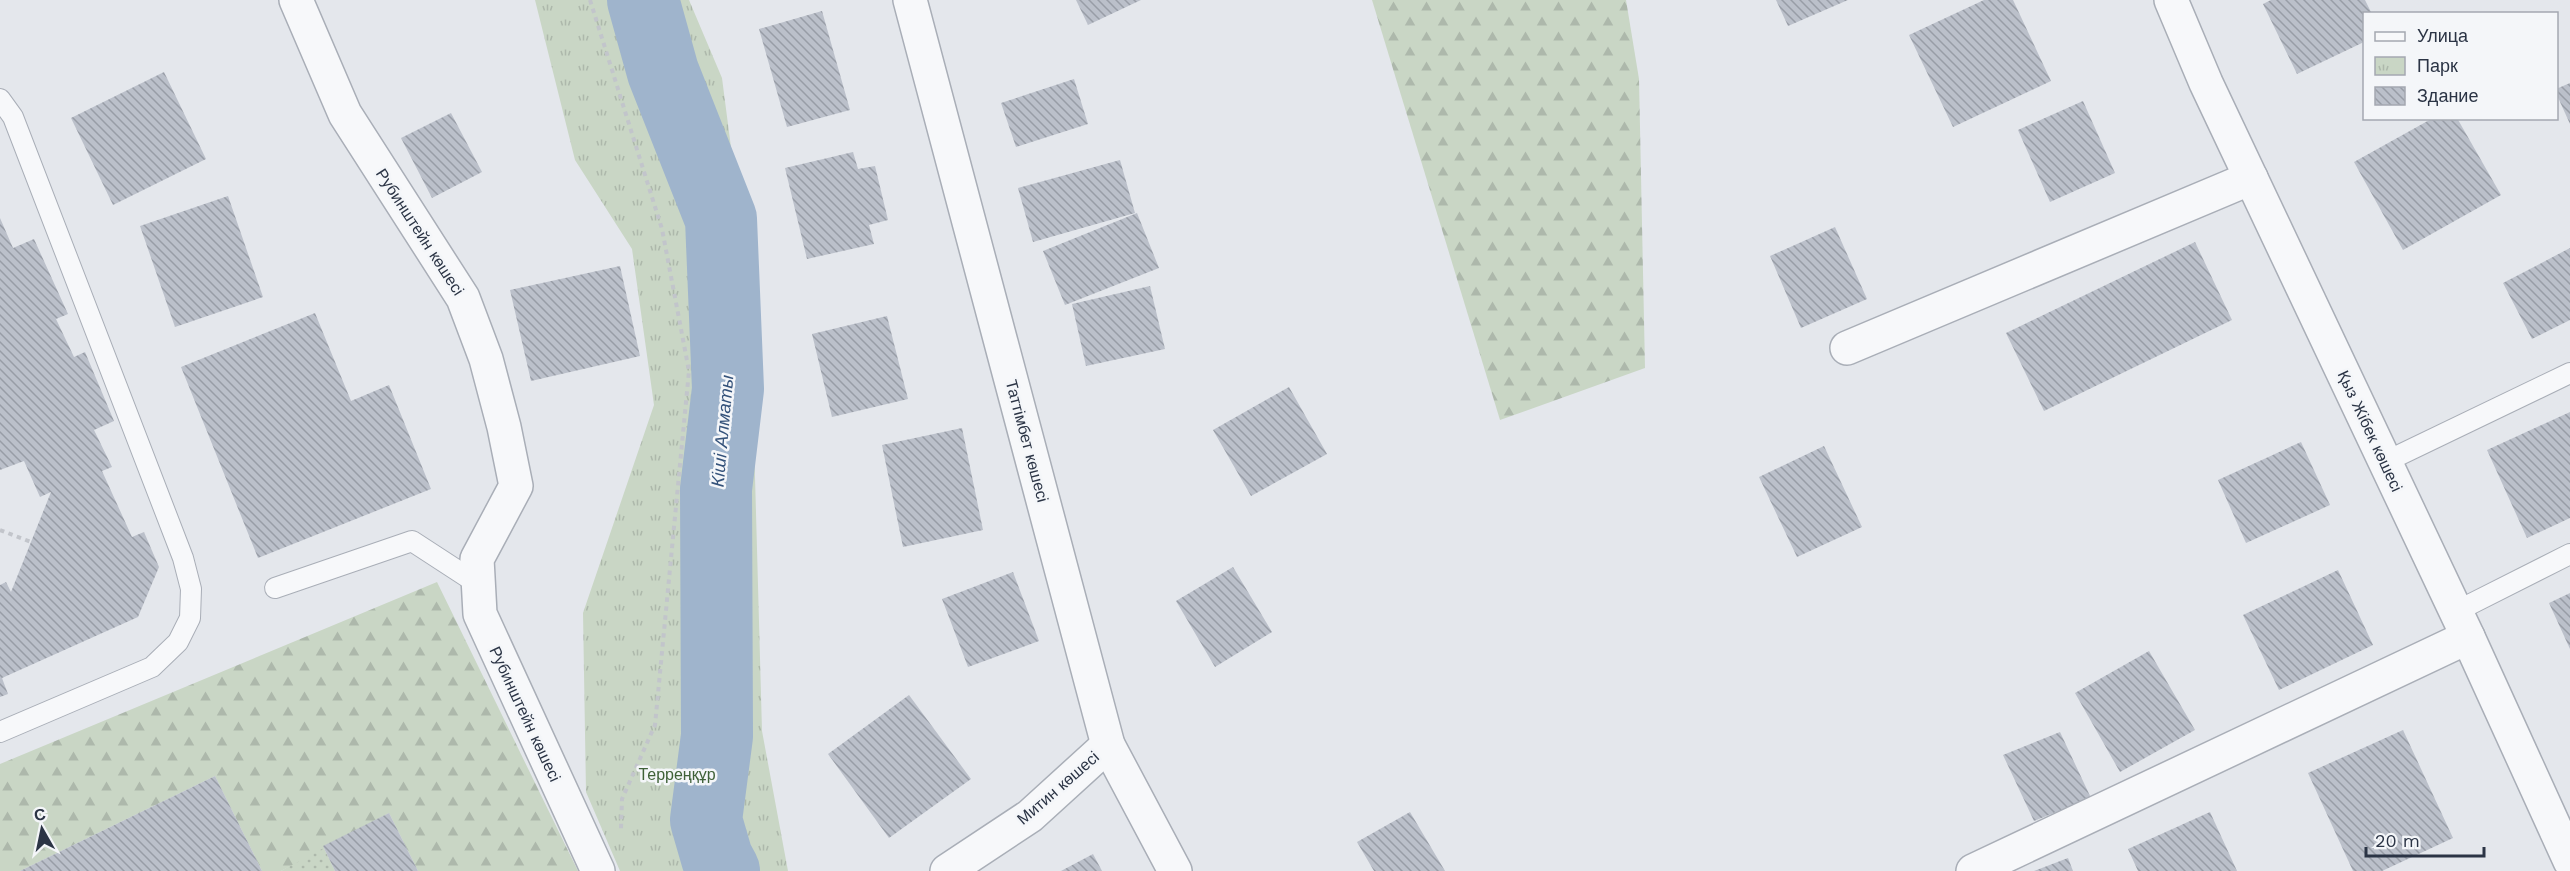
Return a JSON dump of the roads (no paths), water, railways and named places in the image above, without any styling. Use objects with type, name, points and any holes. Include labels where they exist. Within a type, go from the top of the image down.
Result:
[{"type":"street","name":"Рубинштейн көшесі","points":[[296,0],[345,114],[463,298],[486,359],[504,427],[516,486],[477,559],[480,614],[598,871]]},
{"type":"street","name":"Таттімбет көшесі","points":[[910,0],[1108,744],[1175,871]]},
{"type":"street","name":"Қыз Жібек көшесі","points":[[2171,0],[2251,178],[2462,624],[2570,861]]},
{"type":"street","points":[[1846,348],[2251,178]]},
{"type":"street","points":[[1973,871],[2462,624]]},
{"type":"street","name":"Митин көшесі","points":[[947,871],[1030,816],[1108,744]]},
{"type":"lane","points":[[0,99],[17,128],[183,558],[191,589],[190,618],[178,642],[152,667],[0,732]]},
{"type":"lane","points":[[2385,462],[2570,373]]},
{"type":"lane","points":[[275,588],[412,542],[478,584]]},
{"type":"lane","points":[[2462,624],[2570,554]]},
{"type":"waterway","name":"Кіші Алматы","points":[[643,0],[663,72],[721,219],[728,389],[716,489],[717,736],[706,820],[717,858],[724,871]]},
{"type":"park label","name":"Терреңқұр","points":[[677,774]]}]
